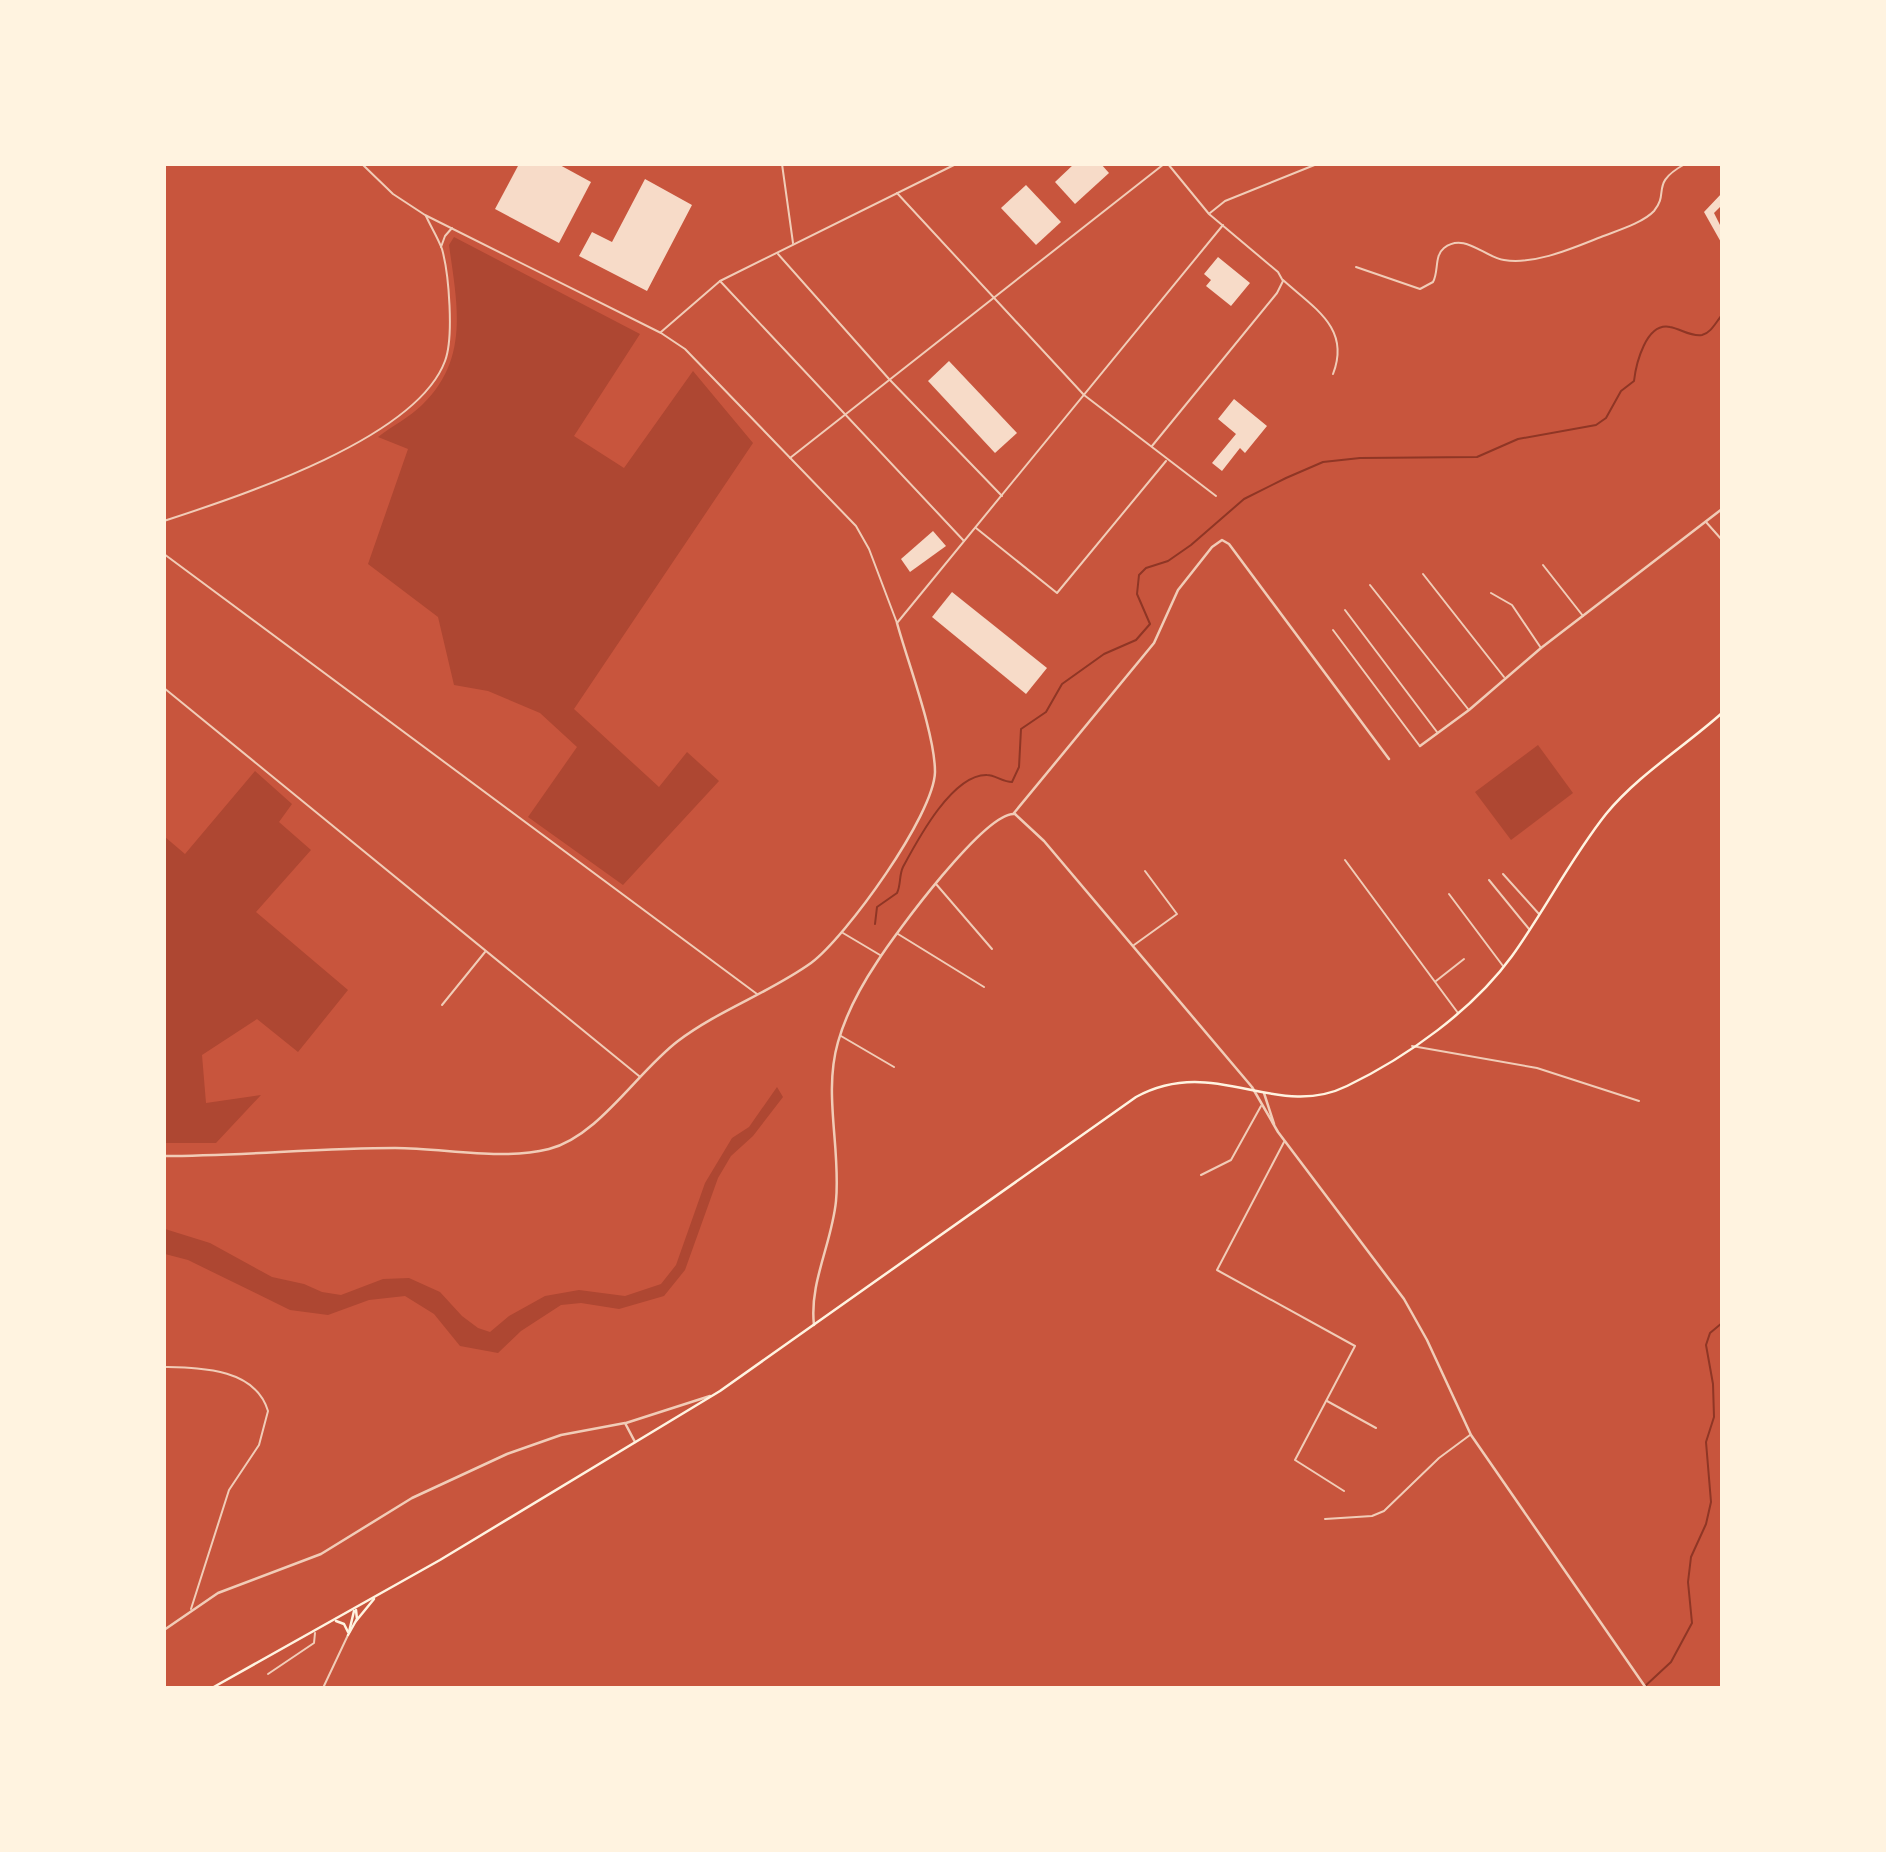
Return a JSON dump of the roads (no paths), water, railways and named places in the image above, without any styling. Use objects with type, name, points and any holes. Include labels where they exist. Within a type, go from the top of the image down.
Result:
[{"type":"main road","points":[[212,1688],[355,1610],[713,1395],[1146,1091],[1187,1080],[1300,1096],[1335,1091],[1412,1046],[1458,1013],[1503,967],[1616,803],[1721,713]]},
{"type":"main road","points":[[348,1635],[376,1597]]},
{"type":"main road","points":[[355,1610],[356,1621]]},
{"type":"main road","points":[[348,1635],[355,1610]]},
{"type":"main road","points":[[333,1621],[343,1623],[348,1635]]},
{"type":"street","points":[[164,1156],[399,1148],[480,1153],[534,1152],[561,1145],[578,1135],[682,1038],[810,963],[843,933],[906,842],[934,782],[932,747],[897,623],[858,530],[690,353],[661,333],[425,215],[393,194],[362,164]]},
{"type":"street","points":[[782,164],[794,245]]},
{"type":"street","points":[[661,333],[720,281],[956,164]]},
{"type":"street","points":[[789,458],[1166,164],[1209,214],[1325,318],[1339,340],[1339,358],[1333,374]]},
{"type":"street","points":[[1209,214],[1225,201],[1317,164]]},
{"type":"street","points":[[1356,267],[1422,289],[1433,282],[1439,253],[1450,245],[1466,244],[1504,260],[1544,256],[1602,236],[1651,213],[1657,205],[1664,180],[1685,164]]},
{"type":"street","points":[[897,193],[1084,395],[1216,496]]},
{"type":"street","points":[[164,521],[235,496],[339,452],[415,403],[440,370],[447,351],[449,318],[441,248],[425,215]]},
{"type":"street","points":[[897,623],[1223,225]]},
{"type":"street","points":[[441,248],[444,236],[452,228]]},
{"type":"street","points":[[777,253],[889,379],[1002,496]]},
{"type":"street","points":[[1152,446],[1277,293],[1283,280]]},
{"type":"street","points":[[720,281],[965,541]]},
{"type":"street","points":[[976,528],[1057,593],[1167,459]]},
{"type":"street","points":[[1333,630],[1420,746],[1469,709],[1504,677],[1721,509]]},
{"type":"street","points":[[1706,522],[1721,540]]},
{"type":"street","points":[[814,1325],[813,1301],[836,1201],[832,1080],[840,1035],[881,956],[935,883],[985,831],[1003,816],[1014,813],[1152,645],[1180,587],[1212,547],[1222,541],[1230,544],[1389,759]]},
{"type":"street","points":[[164,554],[758,994]]},
{"type":"street","points":[[1544,565],[1583,616]]},
{"type":"street","points":[[1423,574],[1504,677]]},
{"type":"street","points":[[1370,585],[1469,709]]},
{"type":"street","points":[[1491,593],[1512,605],[1541,648]]},
{"type":"street","points":[[1345,610],[1438,733]]},
{"type":"street","points":[[164,688],[640,1076]]},
{"type":"street","points":[[1014,813],[1044,841],[1254,1090],[1274,1127],[1411,1310],[1471,1435],[1646,1688]]},
{"type":"street","points":[[1345,860],[1458,1013]]},
{"type":"street","points":[[1132,946],[1177,914],[1145,871]]},
{"type":"street","points":[[1503,874],[1539,915]]},
{"type":"street","points":[[1489,880],[1530,930]]},
{"type":"street","points":[[935,883],[992,949]]},
{"type":"street","points":[[1449,894],[1503,967]]},
{"type":"street","points":[[843,933],[881,956]]},
{"type":"street","points":[[898,933],[984,987]]},
{"type":"street","points":[[442,1005],[486,951]]},
{"type":"street","points":[[1435,981],[1464,958]]},
{"type":"street","points":[[840,1035],[894,1067]]},
{"type":"street","points":[[1412,1046],[1537,1068],[1639,1101]]},
{"type":"street","points":[[1264,1093],[1274,1127]]},
{"type":"street","points":[[1201,1175],[1231,1160],[1261,1105]]},
{"type":"street","points":[[1284,1141],[1217,1271],[1355,1346],[1295,1461],[1344,1491]]},
{"type":"street","points":[[164,1367],[211,1369],[230,1375],[253,1388],[268,1411],[262,1440],[229,1490],[191,1610]]},
{"type":"street","points":[[164,1630],[191,1610],[231,1587],[321,1554],[412,1498],[515,1451],[561,1435],[625,1423],[713,1395]]},
{"type":"street","points":[[1326,1400],[1376,1427]]},
{"type":"street","points":[[625,1423],[635,1442]]},
{"type":"street","points":[[1325,1519],[1371,1516],[1384,1511],[1439,1458],[1471,1435]]},
{"type":"street","points":[[268,1674],[315,1642],[314,1632]]},
{"type":"street","points":[[323,1688],[348,1635]]},
{"type":"waterway","points":[[875,924],[877,907],[897,893],[903,867],[927,826],[949,797],[961,785],[974,778],[990,775],[1012,782],[1019,767],[1021,729],[1046,712],[1062,684],[1104,654],[1136,640],[1150,624],[1137,594],[1139,575],[1146,568],[1168,561],[1191,545],[1244,499],[1323,462],[1360,458],[1477,457],[1518,439],[1596,425],[1606,418],[1621,391],[1634,381],[1644,346],[1655,331],[1670,327],[1702,335],[1711,330],[1722,315]]},
{"type":"waterway","points":[[1643,1688],[1671,1662],[1692,1623],[1688,1582],[1691,1557],[1706,1524],[1711,1502],[1706,1442],[1714,1417],[1713,1384],[1706,1345],[1710,1333],[1722,1323]]}]
